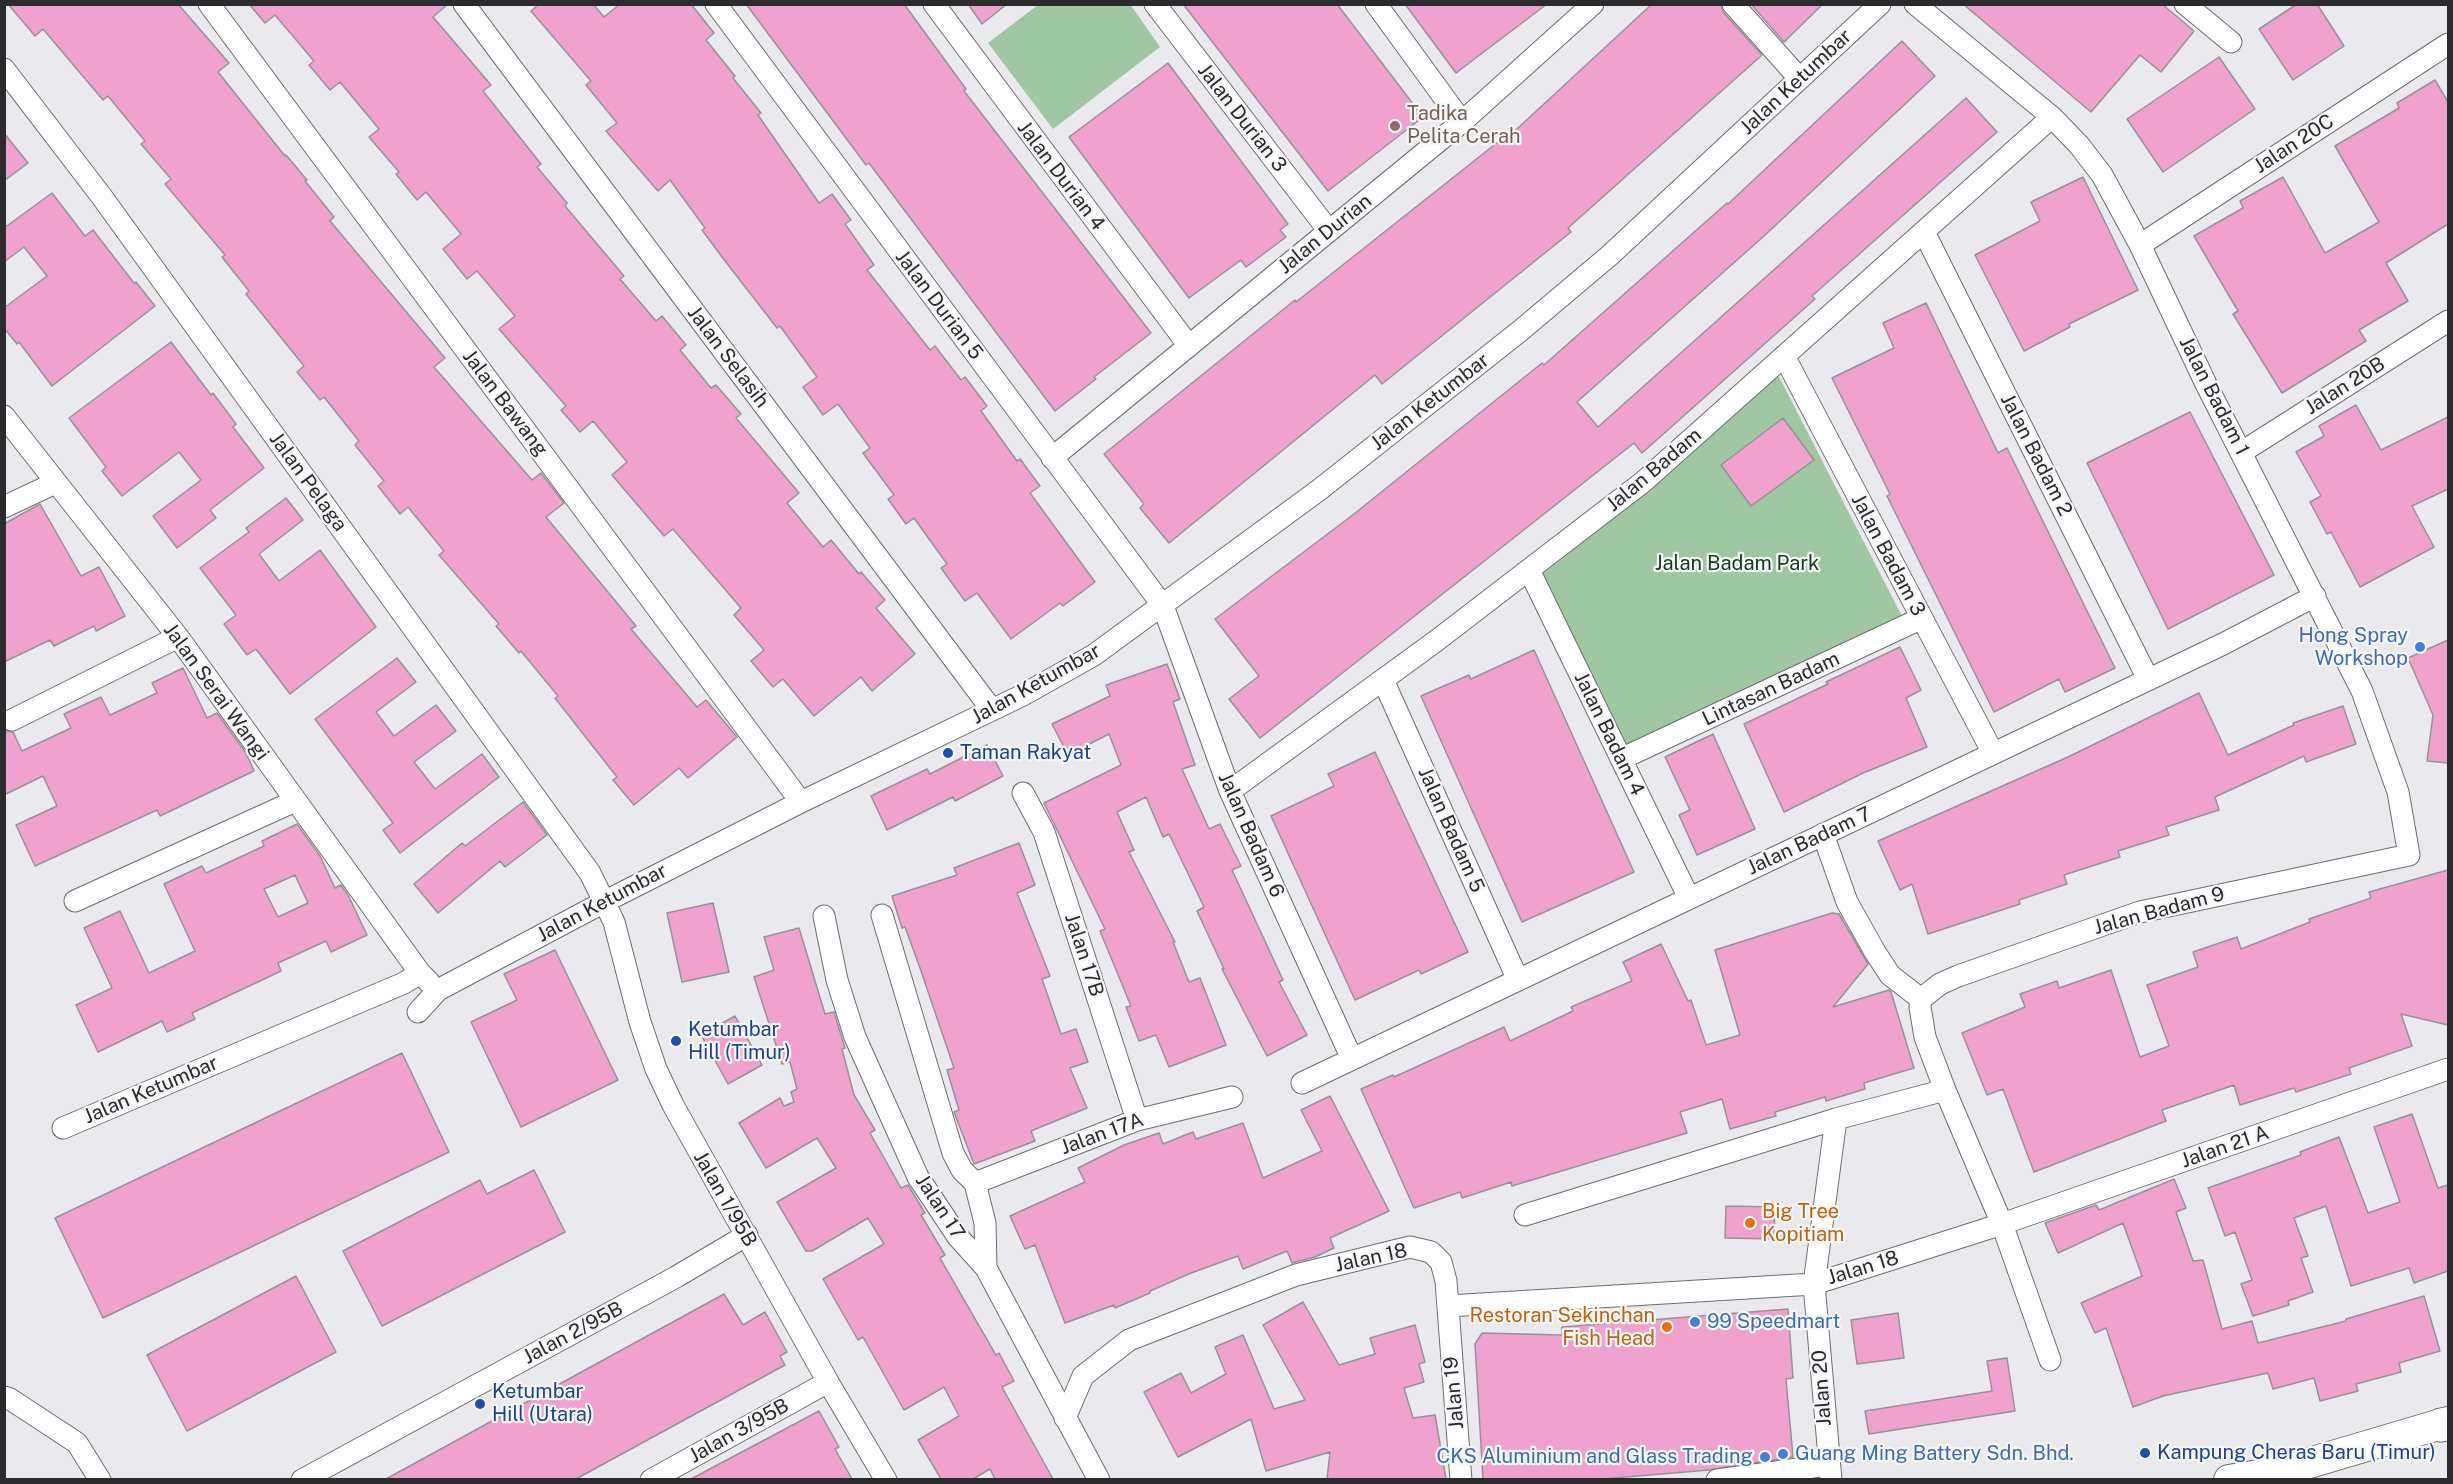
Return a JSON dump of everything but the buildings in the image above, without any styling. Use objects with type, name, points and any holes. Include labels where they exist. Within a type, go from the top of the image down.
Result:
[{"type":"street","name":"Jalan Bawang","points":[[209,4],[801,802]]},
{"type":"street","name":"Jalan Selasih","points":[[464,4],[992,710]]},
{"type":"street","name":"Jalan Durian 5","points":[[716,4],[1163,606]]},
{"type":"street","name":"Jalan Durian 4","points":[[934,4],[1189,346]]},
{"type":"street","name":"Jalan Durian 3","points":[[1155,4],[1329,231]]},
{"type":"street","points":[[1377,4],[1462,122]]},
{"type":"street","points":[[1733,4],[1799,78]]},
{"type":"street","name":"Jalan Ketumbar","points":[[418,1012],[438,990],[606,901],[801,802],[1021,696],[1094,655],[1319,490],[1520,331],[1609,256],[1880,4]]},
{"type":"street","name":"Jalan Badam 1","points":[[1915,4],[2052,117],[2079,145],[2102,175],[2140,245],[2205,384],[2242,452],[2362,691],[2398,792],[2409,855]]},
{"type":"street","points":[[2184,4],[2231,42]]},
{"type":"street","name":"Jalan Durian","points":[[1052,458],[1462,122],[1592,5]]},
{"type":"street","name":"Jalan 20C","points":[[2140,245],[2448,44]]},
{"type":"street","name":"Jalan Pelaga","points":[[4,69],[102,197],[590,873],[606,901]]},
{"type":"street","name":"Jalan Badam","points":[[1230,791],[1383,680],[1643,482],[2052,117]]},
{"type":"street","name":"Jalan Badam 2","points":[[1924,232],[2148,679]]},
{"type":"street","name":"Jalan 20B","points":[[2242,452],[2448,321]]},
{"type":"street","name":"Jalan Badam 3","points":[[1784,356],[1993,753]]},
{"type":"street","name":"Jalan Serai Wangi","points":[[4,416],[178,637],[420,973]]},
{"type":"street","points":[[4,507],[56,483]]},
{"type":"street","name":"Jalan Badam 4","points":[[1529,570],[1689,898]]},
{"type":"street","name":"Jalan Badam 7","points":[[1302,1083],[2148,679],[2315,596]]},
{"type":"street","name":"Jalan Badam 6","points":[[1163,606],[1230,791],[1352,1059]]},
{"type":"street","name":"Lintasan Badam","points":[[1621,759],[1922,618]]},
{"type":"street","points":[[12,720],[178,637]]},
{"type":"street","name":"Jalan Badam 5","points":[[1383,680],[1518,980]]},
{"type":"street","name":"Jalan 17B","points":[[1023,793],[1044,832],[1137,1119]]},
{"type":"street","points":[[75,901],[295,801]]},
{"type":"street","points":[[1823,834],[1847,902],[1890,975],[1902,982],[1921,999],[1920,1007],[1925,1037],[2002,1224],[2050,1360]]},
{"type":"street","name":"Jalan Badam 9","points":[[1921,999],[1940,984],[1958,976],[2140,912],[2409,855]]},
{"type":"street","name":"Jalan 1/95B","points":[[606,901],[614,922],[640,1022],[656,1069],[693,1143],[747,1234],[828,1382],[886,1479]]},
{"type":"street","points":[[882,915],[953,1153],[962,1170],[975,1183],[985,1223],[986,1268]]},
{"type":"street","name":"Jalan 17","points":[[824,916],[837,980],[855,1037],[918,1176],[958,1237],[986,1268],[1099,1479]]},
{"type":"street","name":"Jalan Ketumbar","points":[[63,1128],[393,987],[420,973]]},
{"type":"street","points":[[420,973],[438,990]]},
{"type":"street","name":"Jalan 21 A","points":[[2002,1224],[2448,1070]]},
{"type":"street","points":[[1525,1215],[1836,1119],[1945,1090]]},
{"type":"street","name":"Jalan 17A","points":[[975,1183],[1137,1119],[1232,1097]]},
{"type":"street","name":"Jalan 20","points":[[1829,1472],[1814,1284],[1836,1119]]},
{"type":"street","name":"Jalan 18","points":[[1065,1418],[1083,1376],[1129,1340],[1296,1275],[1410,1246],[1431,1252],[1441,1262],[1446,1281],[1448,1306],[1814,1284],[2002,1224]]},
{"type":"street","name":"Jalan 2/95B","points":[[312,1477],[675,1277],[747,1234]]},
{"type":"street","name":"Jalan 19","points":[[1448,1306],[1461,1479]]},
{"type":"street","name":"Jalan 3/95B","points":[[651,1479],[828,1382]]},
{"type":"street","points":[[4,1397],[77,1443],[100,1479]]},
{"type":"street","points":[[2229,1479],[2282,1471],[2357,1450],[2439,1421]]},
{"type":"street","points":[[1717,1479],[1829,1472]]},
{"type":"green space","points":[[1130,4],[1160,47],[1053,129],[988,43],[1038,5]]},
{"type":"green space","name":"Jalan Badam Park","points":[[1776,371],[1904,620],[1621,759],[1529,570]]},
{"type":"place","name":"Tadika Pelita Cerah","points":[[1395,126]]},
{"type":"place","name":"Hong Spray Workshop","points":[[2420,647]]},
{"type":"place","name":"Taman Rakyat","points":[[948,753]]},
{"type":"place","name":"Ketumbar Hill (Timur)","points":[[676,1041]]},
{"type":"place","name":"Big Tree Kopitiam","points":[[1750,1223]]},
{"type":"place","name":"99 Speedmart","points":[[1695,1322]]},
{"type":"place","name":"Restoran Sekinchan Fish Head","points":[[1667,1327]]},
{"type":"place","name":"Ketumbar Hill (Utara)","points":[[480,1404]]},
{"type":"place","name":"Kampung Cheras Baru (Timur)","points":[[2145,1453]]},
{"type":"place","name":"Guang Ming Battery Sdn. Bhd.","points":[[1783,1454]]},
{"type":"place","name":"CKS Aluminium and Glass Trading","points":[[1765,1457]]}]
